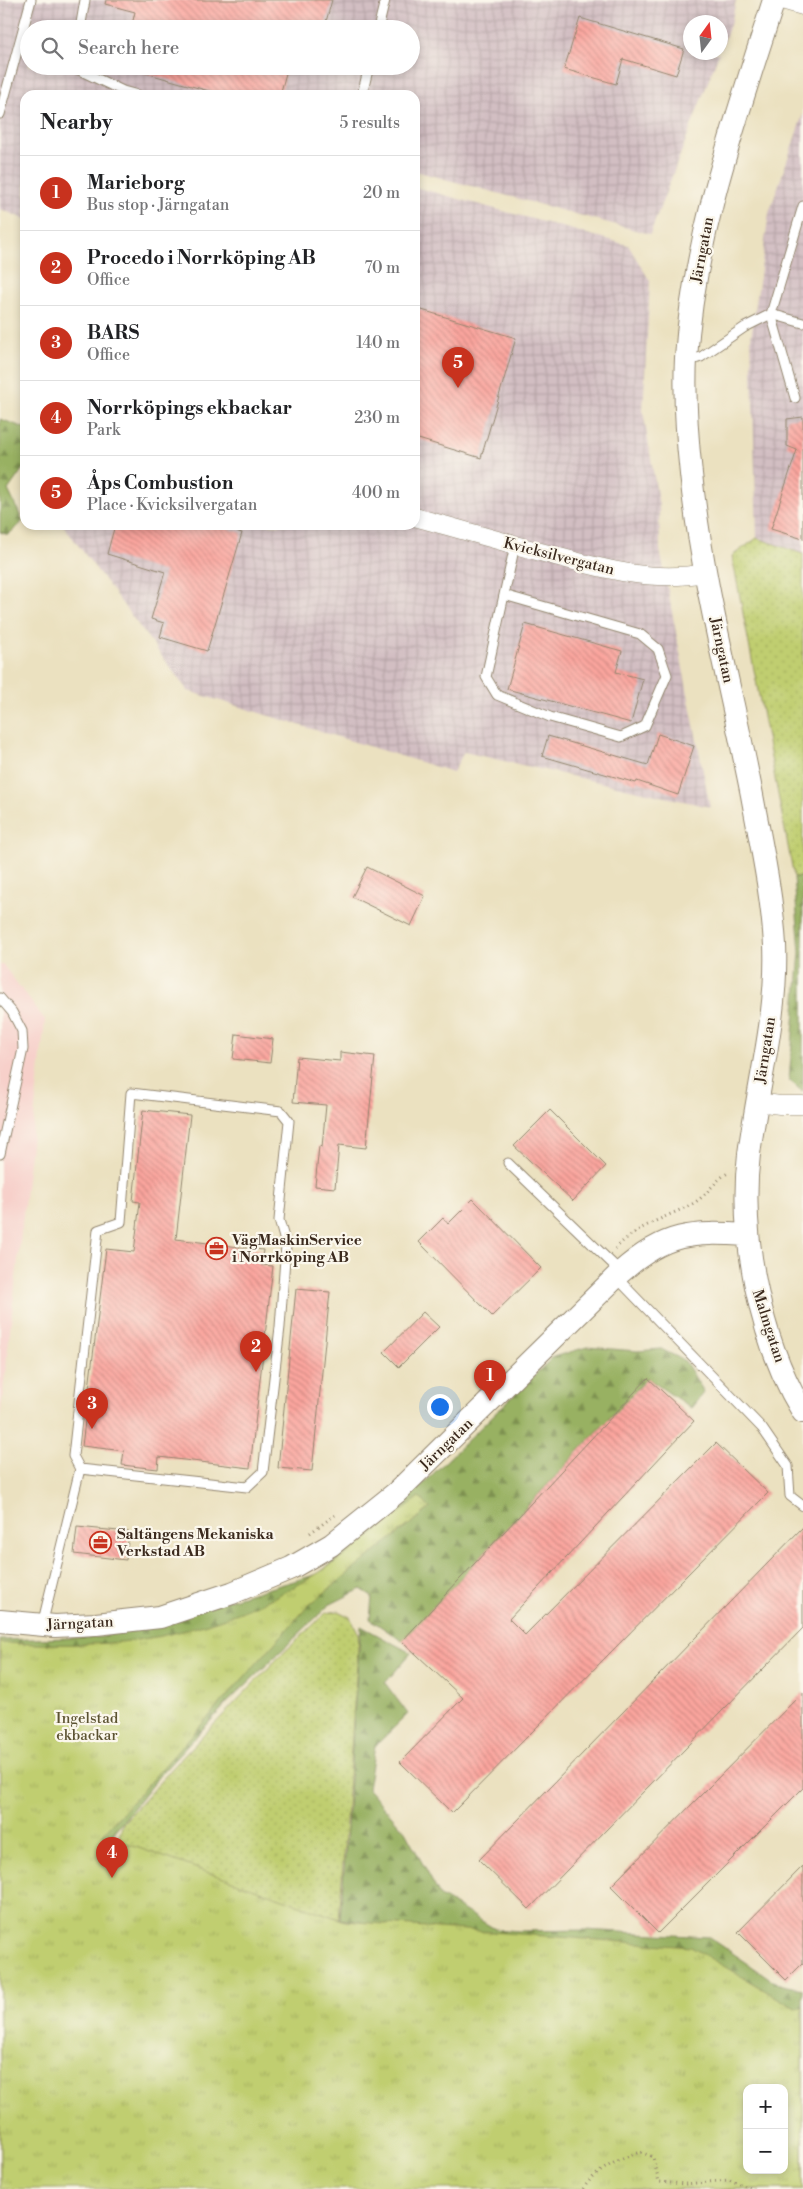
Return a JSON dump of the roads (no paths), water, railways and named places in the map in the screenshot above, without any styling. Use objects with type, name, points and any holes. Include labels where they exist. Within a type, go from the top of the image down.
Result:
[{"type":"street","name":"Järngatan","points":[[0,1621],[42,1625],[96,1624],[160,1617],[232,1594],[299,1564],[331,1544],[397,1492],[614,1269],[670,1239],[690,1234],[748,1235],[747,1173],[775,984],[773,924],[764,857],[705,573],[691,477],[686,362],[690,316],[714,192],[774,0]]},
{"type":"street","points":[[782,0],[803,6]]},
{"type":"street","name":"Kvicksilvergatan","points":[[420,518],[630,574],[662,578],[705,573]]},
{"type":"street","points":[[757,1102],[803,1105]]},
{"type":"street","name":"Malmgatan","points":[[748,1235],[755,1282],[763,1317],[780,1363],[803,1412]]},
{"type":"lane","points":[[26,20],[31,0]]},
{"type":"lane","points":[[82,20],[85,0]]},
{"type":"lane","points":[[380,20],[385,0]]},
{"type":"lane","points":[[0,114],[20,40]]},
{"type":"lane","points":[[90,75],[121,90]]},
{"type":"lane","points":[[363,90],[367,75]]},
{"type":"lane","points":[[795,398],[771,314],[803,206]]},
{"type":"lane","points":[[686,362],[701,357],[746,327],[771,314],[803,323]]},
{"type":"lane","points":[[504,595],[640,634],[658,649],[667,675],[645,726],[620,738],[550,717],[497,695],[486,677],[504,595],[516,545]]},
{"type":"lane","points":[[0,998],[12,1012],[22,1031],[23,1049],[0,1154]]},
{"type":"lane","points":[[42,1625],[80,1469],[73,1456],[98,1230],[121,1222],[131,1093],[282,1111],[289,1121],[278,1220],[286,1245],[280,1327],[263,1472],[247,1487],[80,1469]]},
{"type":"lane","points":[[508,1163],[614,1269],[762,1428],[788,1466],[790,1496],[803,1506]]},
{"type":"place","name":"Åps Combustion","points":[[458,388]]},
{"type":"place","name":"VägMaskinService i Norrköping AB","points":[[216,1249]]},
{"type":"place","name":"Procedo i Norrköping AB","points":[[256,1372]]},
{"type":"place","name":"Marieborg","points":[[490,1401]]},
{"type":"place","name":"BARS","points":[[92,1429]]},
{"type":"place","name":"Saltängens Mekaniska Verkstad AB","points":[[101,1543]]},
{"type":"place","name":"Norrköpings ekbackar","points":[[112,1878]]},
{"type":"park label","name":"Ingelstad ekbackar","points":[[87,1726]]}]
